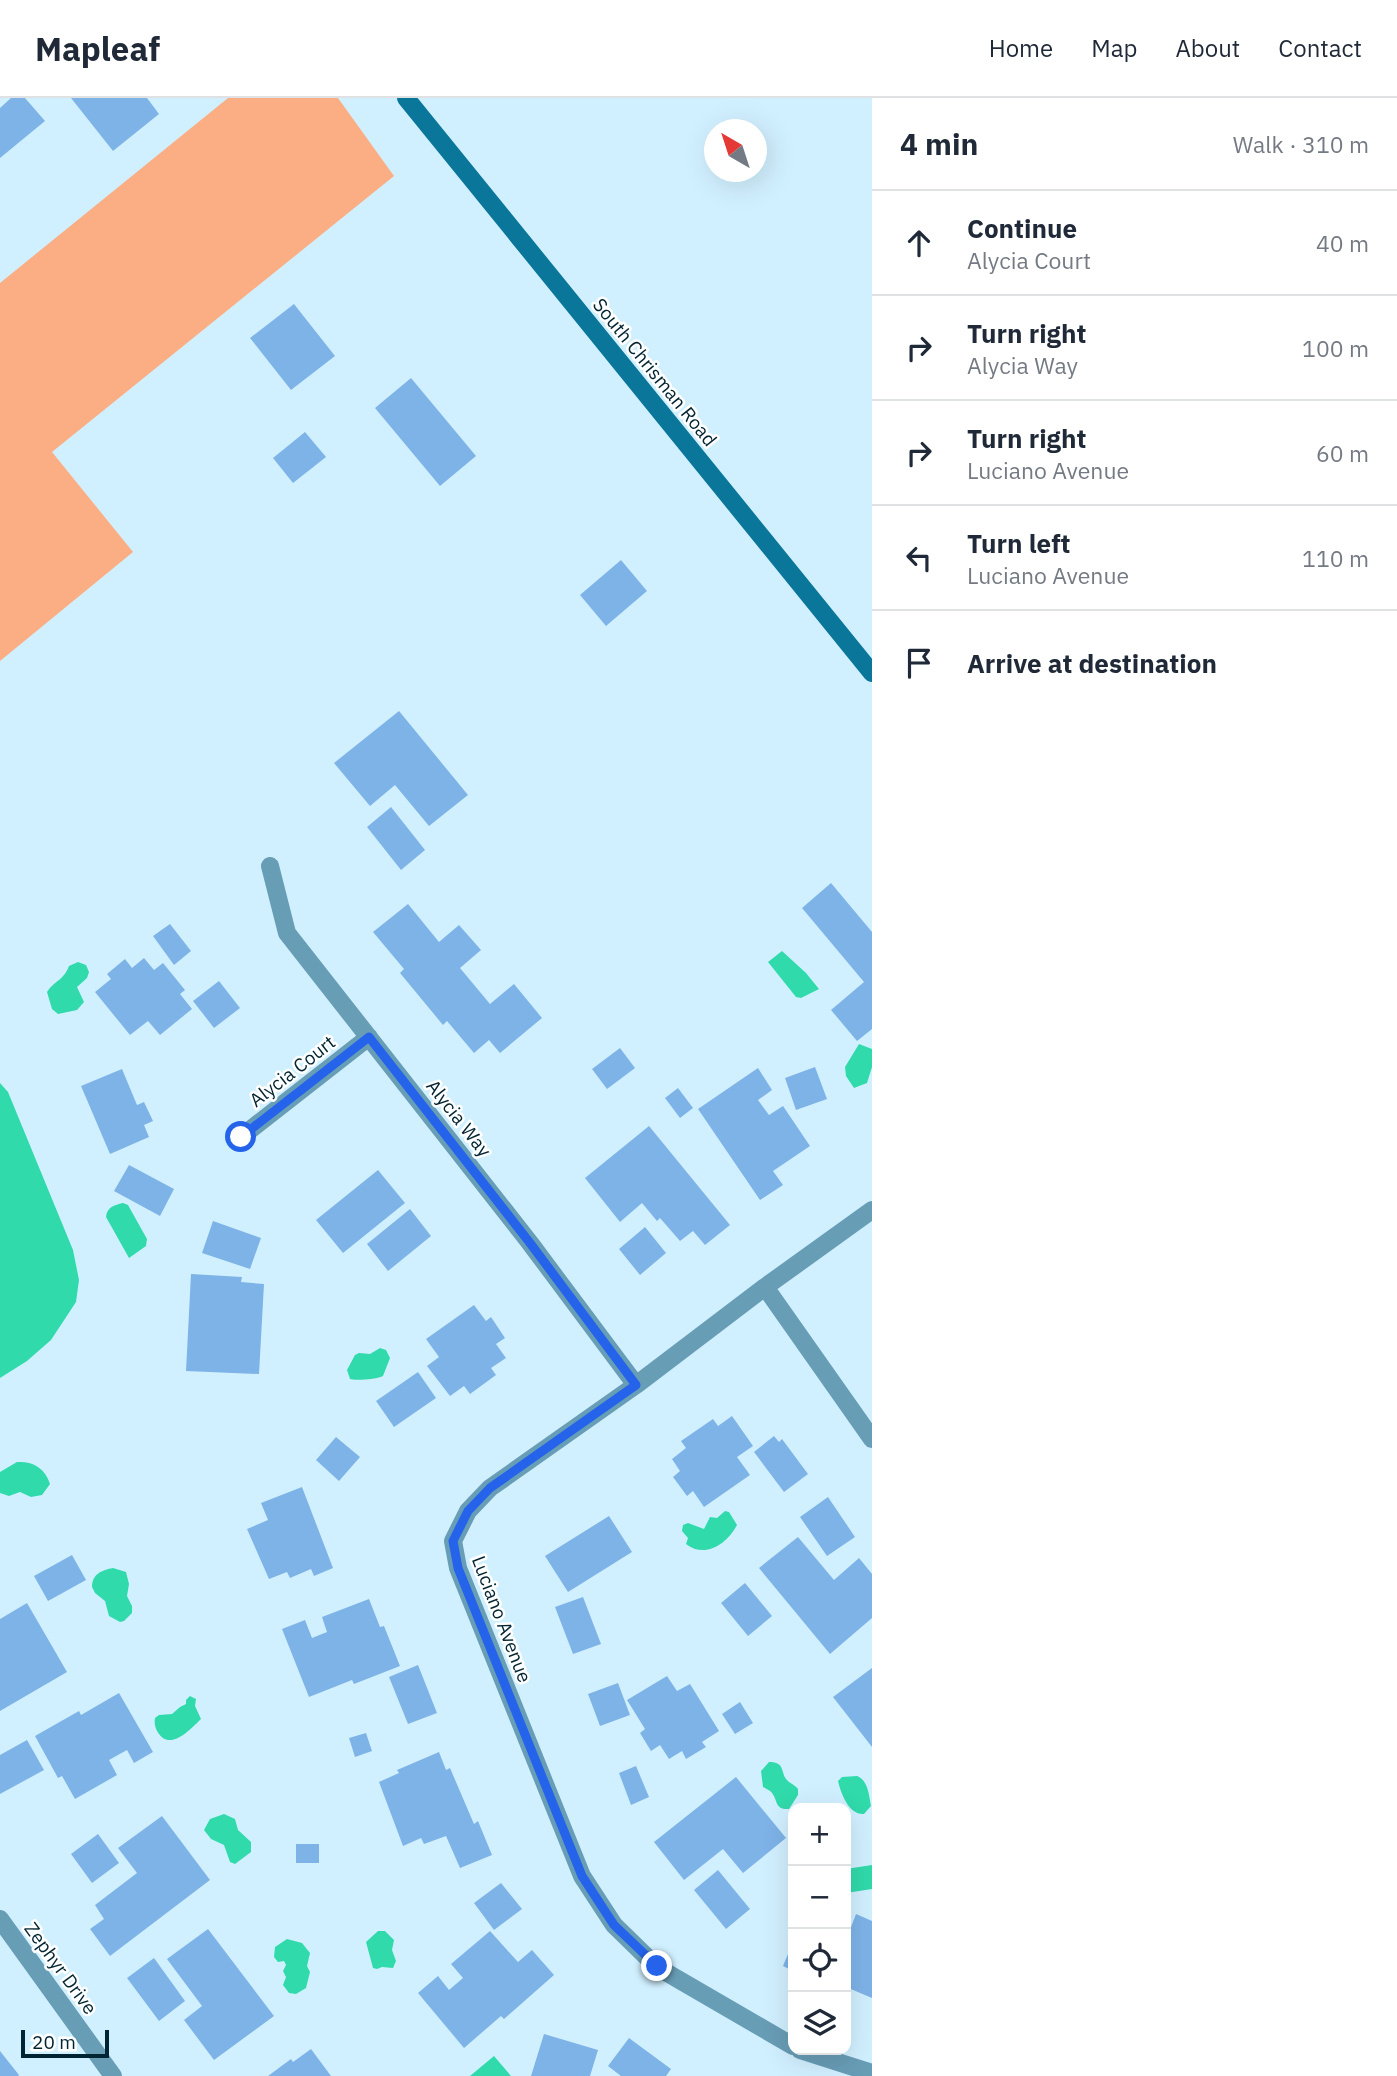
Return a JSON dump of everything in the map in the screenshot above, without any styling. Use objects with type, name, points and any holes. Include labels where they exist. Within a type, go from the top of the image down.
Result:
[{"type":"street","name":"South Chrisman Road","points":[[405,98],[872,673]]},
{"type":"street","name":"Alycia Way","points":[[270,866],[287,933],[530,1243],[636,1385]]},
{"type":"street","name":"Alycia Court","points":[[241,1137],[369,1037]]},
{"type":"street","name":"Luciano Avenue","points":[[788,2043],[657,1966],[614,1925],[582,1876],[458,1568],[453,1541],[468,1511],[490,1488],[636,1385],[872,1210]]},
{"type":"street","points":[[765,1287],[872,1439]]},
{"type":"street","name":"Zephyr Drive","points":[[0,1919],[113,2076]]},
{"type":"street","points":[[816,2055],[872,2073]]},
{"type":"shaded area","points":[[228,98],[338,98],[394,176],[52,452],[133,552],[0,661],[0,283]]},
{"type":"shaded area","points":[[782,951],[819,989],[801,998],[796,997],[768,962]]},
{"type":"shaded area","points":[[78,962],[86,965],[89,972],[87,978],[77,987],[84,1002],[77,1010],[58,1014],[52,1009],[47,992],[69,966]]},
{"type":"shaded area","points":[[859,1044],[872,1049],[872,1067],[867,1083],[854,1088],[846,1076],[845,1067]]},
{"type":"shaded area","points":[[0,1083],[8,1092],[73,1250],[79,1280],[76,1302],[51,1340],[27,1361],[0,1378]]},
{"type":"shaded area","points":[[123,1203],[128,1205],[147,1239],[146,1246],[129,1258],[106,1217],[112,1207]]},
{"type":"shaded area","points":[[380,1348],[386,1350],[390,1358],[383,1376],[350,1379],[347,1370],[355,1355],[370,1354]]},
{"type":"shaded area","points":[[17,1462],[33,1464],[42,1470],[50,1484],[42,1495],[31,1497],[20,1492],[9,1496],[0,1493],[0,1472]]},
{"type":"shaded area","points":[[725,1511],[729,1512],[737,1525],[727,1538],[708,1550],[686,1544],[688,1538],[682,1531],[683,1525],[688,1523],[704,1529],[710,1517],[717,1518]]},
{"type":"shaded area","points":[[113,1568],[126,1572],[129,1584],[127,1596],[132,1606],[132,1613],[120,1622],[109,1616],[105,1601],[92,1587],[98,1573]]},
{"type":"shaded area","points":[[190,1696],[196,1699],[195,1706],[201,1719],[181,1736],[164,1739],[156,1728],[155,1718],[172,1714],[186,1704]]},
{"type":"shaded area","points":[[769,1762],[778,1764],[786,1779],[798,1789],[793,1803],[788,1803],[788,1809],[779,1806],[771,1792],[763,1787],[761,1771]]},
{"type":"shaded area","points":[[857,1776],[866,1784],[871,1806],[864,1814],[854,1811],[851,1803],[848,1803],[844,1797],[838,1781],[842,1777]]},
{"type":"shaded area","points":[[224,1814],[235,1819],[238,1830],[251,1842],[251,1852],[235,1864],[230,1862],[224,1845],[211,1839],[204,1830],[210,1819]]},
{"type":"shaded area","points":[[872,1865],[872,1889],[851,1892],[851,1868]]},
{"type":"shaded area","points":[[378,1931],[385,1931],[394,1940],[392,1950],[396,1961],[393,1968],[373,1968],[366,1942]]},
{"type":"shaded area","points":[[287,1939],[302,1943],[310,1953],[307,1966],[310,1972],[306,1988],[296,1994],[289,1993],[283,1985],[286,1965],[284,1961],[278,1962],[274,1957],[275,1947]]},
{"type":"shaded area","points":[[494,2056],[511,2076],[470,2076]]},
{"type":"building","points":[[11,98],[25,98],[45,121],[0,158],[0,108]]},
{"type":"building","points":[[71,98],[147,98],[159,114],[113,151]]},
{"type":"building","points":[[294,304],[335,356],[291,390],[250,338]]},
{"type":"building","points":[[411,378],[476,456],[440,486],[375,408]]},
{"type":"building","points":[[305,432],[326,457],[293,483],[273,458]]},
{"type":"building","points":[[621,560],[647,591],[606,626],[580,595]]},
{"type":"building","points":[[399,711],[468,795],[429,826],[395,785],[370,806],[334,763]]},
{"type":"building","points":[[391,807],[425,850],[401,870],[367,827]]},
{"type":"building","points":[[831,883],[872,932],[872,1029],[857,1041],[831,1010],[864,982],[802,908]]},
{"type":"building","points":[[408,904],[439,942],[459,925],[481,950],[460,968],[490,1004],[514,984],[542,1018],[500,1053],[489,1040],[474,1053],[447,1021],[443,1025],[400,973],[404,969],[373,932]]},
{"type":"building","points":[[170,924],[191,951],[174,965],[153,936]]},
{"type":"building","points":[[144,958],[154,970],[163,963],[185,990],[180,994],[192,1009],[160,1035],[148,1021],[130,1035],[95,992],[111,979],[107,974],[125,959],[132,968]]},
{"type":"building","points":[[219,981],[240,1008],[214,1028],[193,1001]]},
{"type":"building","points":[[620,1048],[635,1068],[607,1089],[592,1069]]},
{"type":"building","points":[[815,1067],[827,1099],[796,1110],[785,1078]]},
{"type":"building","points":[[758,1068],[772,1090],[758,1100],[769,1115],[783,1106],[810,1146],[773,1171],[783,1185],[760,1200],[698,1109]]},
{"type":"building","points":[[122,1069],[137,1105],[144,1102],[153,1121],[144,1125],[149,1137],[110,1154],[81,1086]]},
{"type":"building","points":[[678,1088],[693,1108],[680,1118],[665,1098]]},
{"type":"building","points":[[649,1126],[730,1225],[705,1245],[693,1231],[680,1241],[660,1218],[657,1221],[642,1203],[620,1222],[585,1178]]},
{"type":"building","points":[[129,1165],[174,1189],[160,1216],[114,1191]]},
{"type":"building","points":[[378,1170],[405,1203],[343,1253],[316,1220]]},
{"type":"building","points":[[410,1209],[431,1236],[388,1271],[367,1244]]},
{"type":"building","points":[[213,1221],[261,1238],[250,1269],[202,1253]]},
{"type":"building","points":[[645,1227],[666,1253],[640,1275],[619,1249]]},
{"type":"building","points":[[191,1274],[242,1277],[241,1282],[264,1284],[259,1374],[186,1371]]},
{"type":"building","points":[[474,1305],[486,1321],[491,1317],[505,1338],[496,1344],[506,1358],[491,1368],[496,1375],[470,1394],[464,1386],[450,1396],[427,1366],[439,1357],[426,1339]]},
{"type":"building","points":[[418,1372],[436,1398],[394,1427],[376,1401]]},
{"type":"building","points":[[732,1416],[753,1446],[737,1457],[750,1475],[704,1507],[693,1491],[687,1496],[673,1477],[680,1471],[672,1459],[686,1448],[681,1441],[713,1419],[718,1426]]},
{"type":"building","points":[[774,1436],[779,1442],[782,1439],[808,1474],[784,1492],[754,1452]]},
{"type":"building","points":[[336,1437],[360,1457],[339,1481],[316,1460]]},
{"type":"building","points":[[302,1487],[333,1568],[314,1576],[311,1569],[290,1578],[287,1572],[269,1579],[247,1529],[268,1520],[261,1503]]},
{"type":"building","points":[[828,1497],[855,1537],[827,1556],[800,1517]]},
{"type":"building","points":[[609,1516],[632,1552],[568,1592],[545,1556]]},
{"type":"building","points":[[798,1537],[834,1580],[859,1558],[872,1574],[872,1618],[830,1654],[759,1568]]},
{"type":"building","points":[[72,1555],[86,1580],[48,1601],[34,1576]]},
{"type":"building","points":[[745,1583],[772,1616],[748,1636],[721,1603]]},
{"type":"building","points":[[583,1597],[601,1644],[573,1654],[555,1607]]},
{"type":"building","points":[[369,1599],[380,1627],[384,1626],[400,1666],[354,1684],[352,1680],[309,1697],[282,1629],[305,1620],[312,1638],[327,1632],[322,1617]]},
{"type":"building","points":[[27,1603],[67,1672],[0,1711],[0,1619]]},
{"type":"building","points":[[418,1665],[437,1713],[408,1724],[389,1677]]},
{"type":"building","points":[[872,1668],[872,1747],[833,1697]]},
{"type":"building","points":[[667,1676],[677,1691],[690,1684],[719,1731],[702,1742],[706,1747],[686,1759],[682,1751],[669,1759],[660,1745],[651,1751],[640,1733],[645,1729],[627,1700]]},
{"type":"building","points":[[618,1683],[630,1715],[600,1726],[588,1694]]},
{"type":"building","points":[[119,1693],[153,1752],[134,1763],[127,1750],[109,1760],[117,1775],[75,1799],[62,1776],[58,1778],[35,1736],[79,1711],[81,1715]]},
{"type":"building","points":[[740,1702],[753,1723],[735,1734],[722,1714]]},
{"type":"building","points":[[366,1733],[372,1751],[355,1757],[349,1738]]},
{"type":"building","points":[[27,1740],[44,1770],[0,1794],[0,1755]]},
{"type":"building","points":[[439,1752],[446,1770],[450,1768],[474,1824],[478,1821],[492,1855],[460,1868],[446,1836],[424,1844],[421,1838],[403,1846],[379,1782],[399,1773],[397,1770]]},
{"type":"building","points":[[636,1766],[649,1797],[631,1805],[619,1773]]},
{"type":"building","points":[[736,1777],[786,1838],[743,1873],[723,1849],[684,1880],[654,1842]]},
{"type":"building","points":[[162,1816],[210,1880],[110,1956],[90,1929],[104,1919],[95,1905],[137,1873],[118,1848]]},
{"type":"building","points":[[98,1834],[119,1863],[92,1883],[71,1854]]},
{"type":"building","points":[[296,1844],[319,1844],[319,1863],[296,1863]]},
{"type":"building","points":[[718,1870],[750,1909],[726,1929],[694,1890]]},
{"type":"building","points":[[501,1883],[522,1909],[494,1930],[474,1903]]},
{"type":"building","points":[[856,1914],[872,1921],[872,1998],[851,1989],[851,1927]]},
{"type":"building","points":[[208,1929],[274,2016],[214,2060],[184,2020],[202,2006],[167,1959]]},
{"type":"building","points":[[490,1931],[518,1962],[532,1950],[554,1975],[504,2019],[501,2016],[464,2048],[418,1993],[438,1976],[449,1990],[463,1978],[451,1964]]},
{"type":"building","points":[[788,1954],[788,1968],[783,1966]]},
{"type":"building","points":[[154,1958],[185,2001],[159,2021],[127,1978]]},
{"type":"building","points":[[544,2034],[598,2050],[590,2076],[531,2076]]},
{"type":"building","points":[[629,2038],[671,2069],[666,2076],[621,2076],[608,2066]]},
{"type":"building","points":[[311,2049],[331,2076],[268,2076],[291,2059],[293,2062]]},
{"type":"building","points":[[0,2051],[19,2075],[18,2076],[0,2076]]},
{"type":"route","points":[[241,1137],[369,1037],[530,1243],[636,1385],[490,1488],[468,1511],[453,1541],[458,1568],[582,1876],[614,1925],[657,1966]]}]
